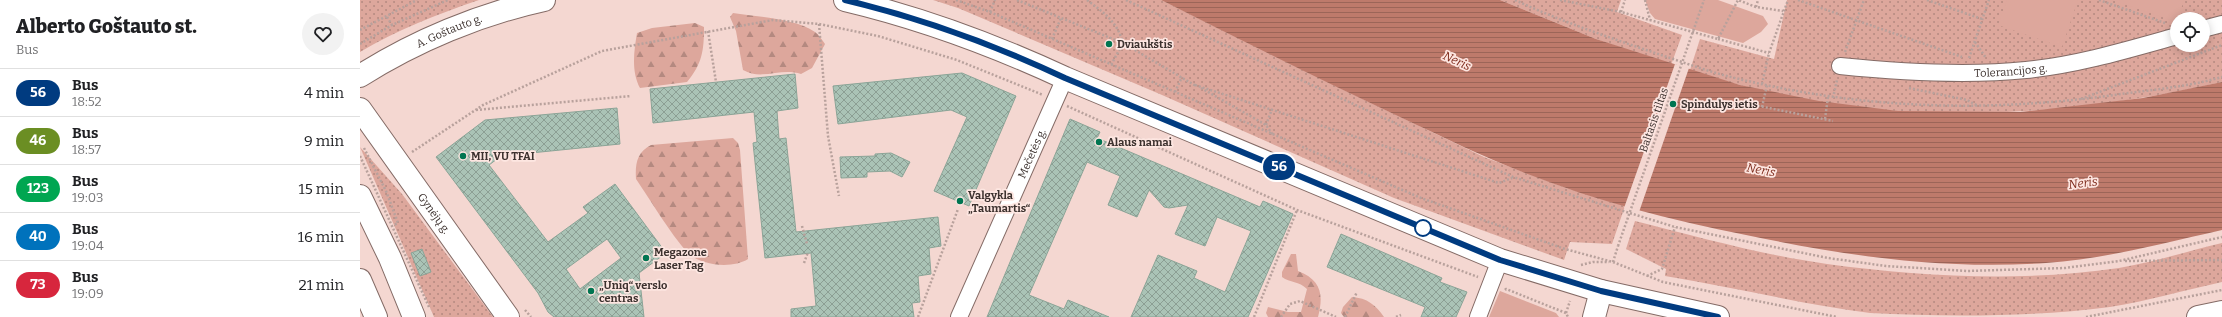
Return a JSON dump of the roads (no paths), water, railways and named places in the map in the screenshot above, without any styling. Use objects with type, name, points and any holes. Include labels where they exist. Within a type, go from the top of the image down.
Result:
[{"type":"main road","name":"A. Goštauto g.","points":[[360,76],[412,46],[448,31],[489,16],[544,0]]},
{"type":"main road","points":[[845,0],[943,28],[1016,55],[1065,78],[1500,260],[1601,291],[1718,317]]},
{"type":"main road","name":"Gynėjų g.","points":[[360,109],[508,317]]},
{"type":"main road","points":[[360,196],[418,312]]},
{"type":"main road","points":[[360,280],[376,317]]},
{"type":"main road","points":[[1594,317],[1601,291]]},
{"type":"main road","points":[[2198,317],[2222,312]]},
{"type":"street","points":[[2210,27],[2222,24]]},
{"type":"street","name":"Tolerancijos g.","points":[[1839,70],[1879,70],[1966,65],[2026,70],[2098,58],[2170,33]]},
{"type":"street","name":"Mečetės g.","points":[[959,317],[1065,78]]},
{"type":"street","points":[[1478,317],[1499,286],[1500,260]]},
{"type":"water","name":"Neris","points":[[1161,0],[1500,0],[1596,39],[1740,85],[1819,101],[1898,111],[2020,112],[2143,98],[2222,82],[2222,230],[2134,250],[2090,258],[2046,263],[1970,265],[1895,260],[1858,255],[1784,243],[1718,229],[1606,201],[1509,167],[1372,104]]},
{"type":"place","name":"Dviaukštis","points":[[1109,44]]},
{"type":"place","name":"Spindulys ietis","points":[[1673,104]]},
{"type":"place","name":"Alaus namai","points":[[1099,142]]},
{"type":"place","name":"MII, VU TFAI","points":[[463,156]]},
{"type":"place","name":"Valgykla „Taumartis“","points":[[960,201]]},
{"type":"place","name":"Megazone Laser Tag","points":[[646,258]]},
{"type":"place","name":"„Uniq“ verslo centras","points":[[591,291]]}]
